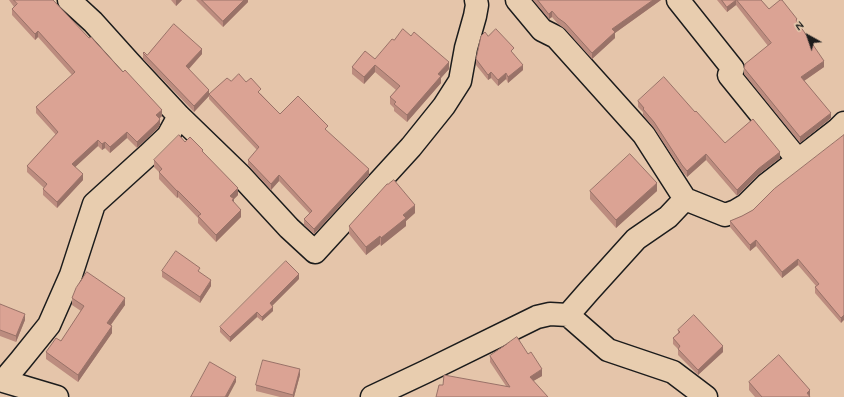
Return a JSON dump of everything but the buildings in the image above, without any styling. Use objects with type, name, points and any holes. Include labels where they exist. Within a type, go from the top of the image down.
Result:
[{"type":"street","points":[[69,0],[93,22],[179,116],[241,176],[289,228],[315,252],[411,147],[444,106],[460,81],[466,48],[475,16],[477,4],[476,0]]},
{"type":"street","points":[[517,0],[542,30],[556,37],[644,135],[685,199],[725,215],[746,205],[766,184],[844,123]]},
{"type":"street","points":[[678,0],[733,69],[729,75],[798,160]]},
{"type":"street","points":[[57,397],[2,380],[20,361],[49,325],[71,275],[94,204],[168,136],[179,116]]},
{"type":"street","points":[[568,314],[636,239],[668,217],[685,199]]},
{"type":"street","points":[[372,397],[537,317],[550,314],[568,314],[608,350],[673,372],[706,397]]}]
